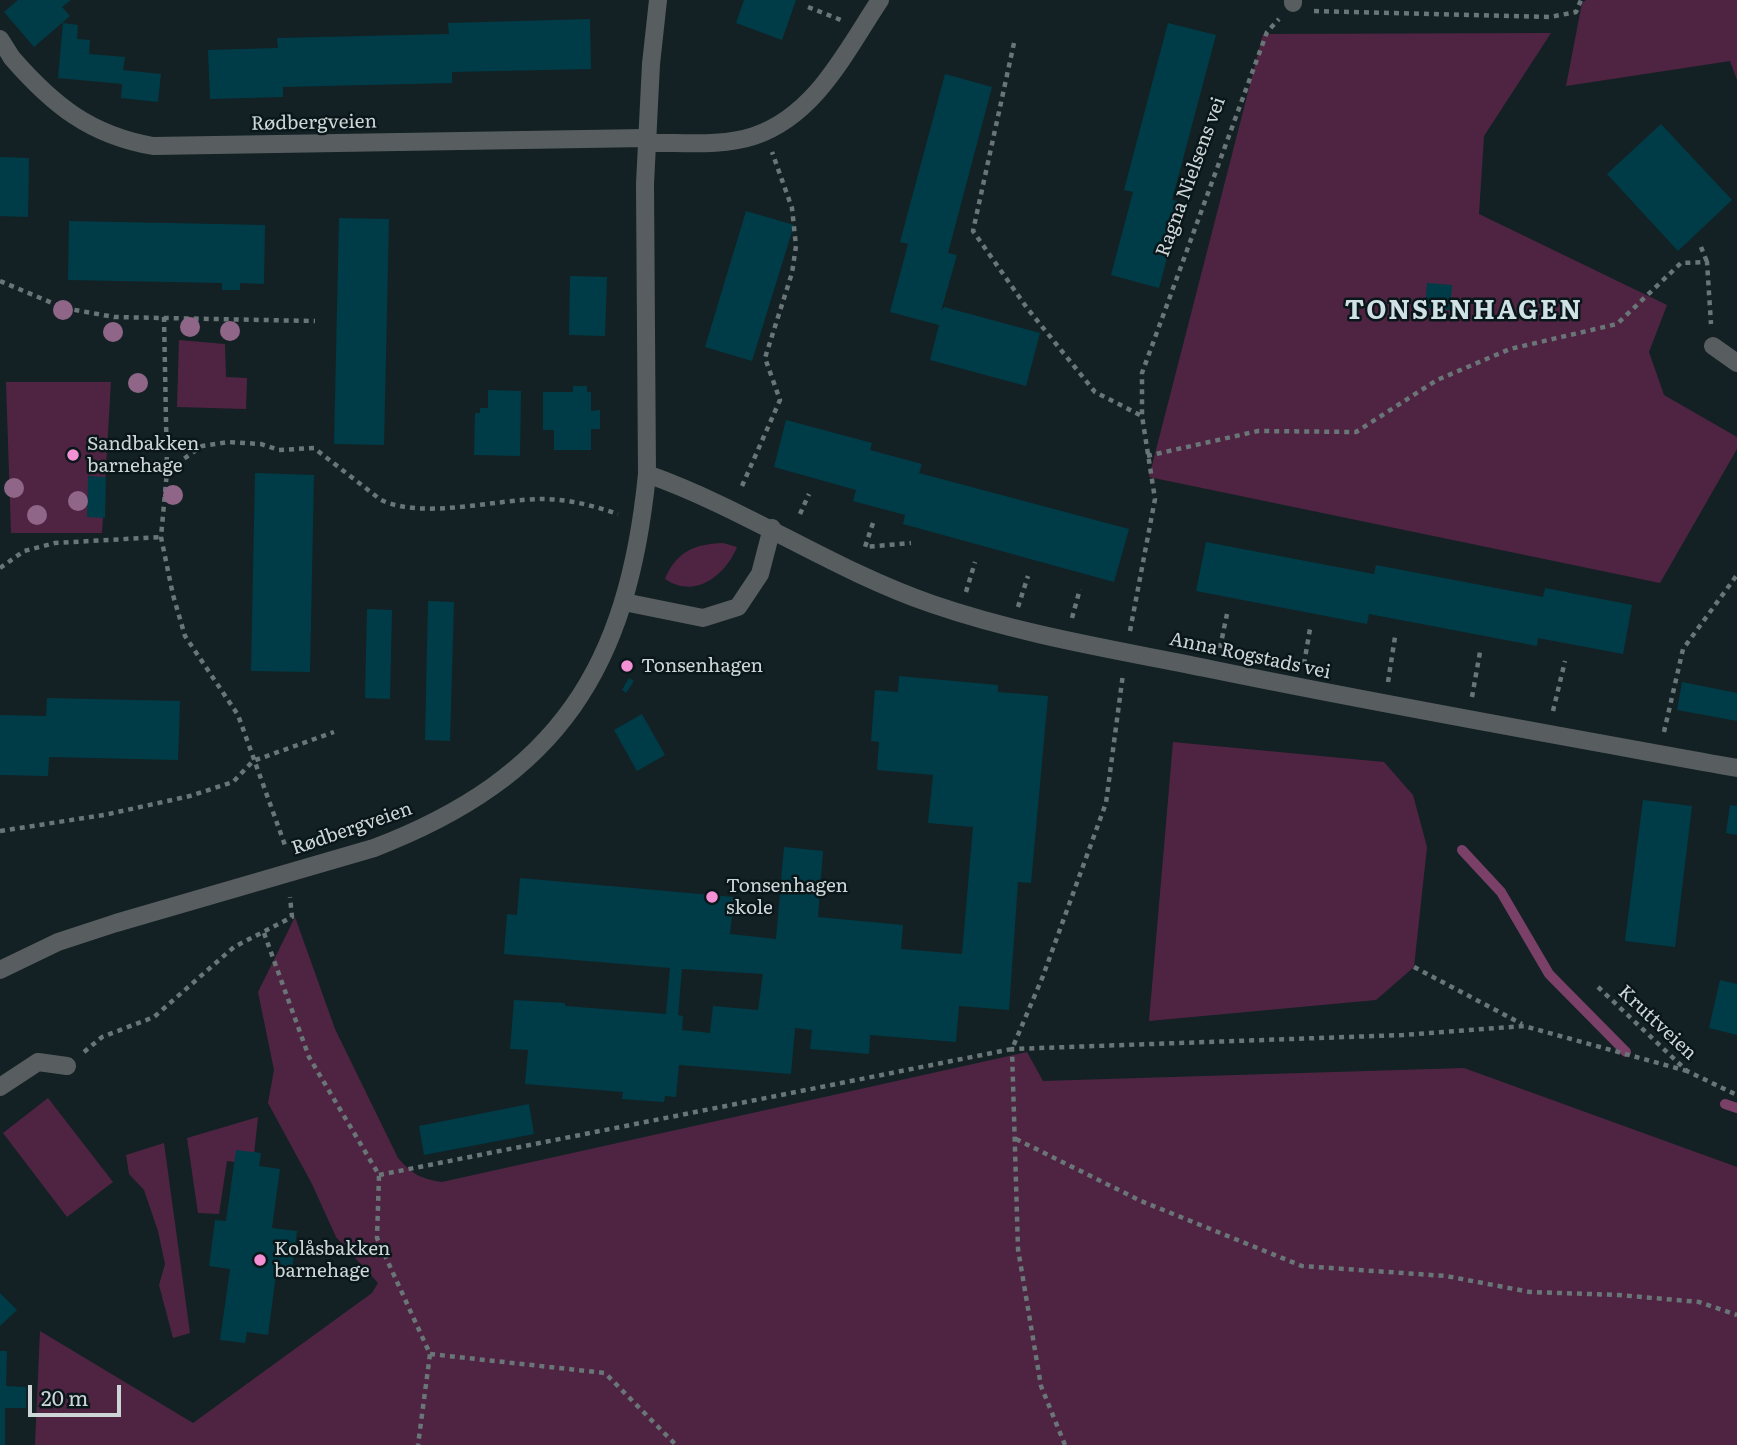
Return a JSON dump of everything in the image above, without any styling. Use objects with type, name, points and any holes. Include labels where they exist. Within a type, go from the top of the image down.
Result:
[{"type":"street","name":"Rødbergveien","points":[[0,970],[58,943],[116,923],[374,848],[459,811],[503,780],[564,719],[609,645],[624,602],[639,542],[647,474],[646,141],[659,0]]},
{"type":"street","points":[[646,141],[727,141],[764,132],[802,110],[823,85],[880,0]]},
{"type":"street","name":"Rødbergveien","points":[[0,39],[12,58],[67,114],[124,141],[153,146],[646,141]]},
{"type":"street","points":[[1713,346],[1737,363]]},
{"type":"street","name":"Anna Rogstads vei","points":[[647,474],[703,494],[868,577],[932,604],[1024,631],[1392,706],[1737,768]]},
{"type":"street","points":[[624,602],[703,618],[722,615],[738,607],[751,591],[760,573],[772,528]]},
{"type":"street","points":[[0,1087],[38,1062],[67,1066]]},
{"type":"path","name":"Ragna Nielsens vei","points":[[1142,373],[1267,32],[1293,1],[1316,13],[1550,17],[1576,12],[1581,0]]},
{"type":"path","points":[[808,6],[842,21]]},
{"type":"path","points":[[1014,43],[973,231],[1027,308],[1096,392],[1142,416]]},
{"type":"path","points":[[742,486],[780,400],[765,358],[792,273],[796,246],[792,208],[764,132]]},
{"type":"path","points":[[1701,247],[1707,262],[1713,346]]},
{"type":"path","points":[[1147,456],[1258,431],[1356,432],[1437,380],[1510,349],[1617,324],[1681,262],[1707,262]]},
{"type":"path","points":[[0,281],[64,308],[114,317],[315,321]]},
{"type":"path","points":[[164,317],[167,471],[161,537],[185,636],[239,715],[286,849]]},
{"type":"path","points":[[167,471],[202,446],[261,444],[279,450],[313,448],[381,500],[394,506],[417,508],[547,499],[596,506],[620,514]]},
{"type":"path","points":[[800,514],[808,494]]},
{"type":"path","points":[[873,523],[865,547],[911,543]]},
{"type":"path","points":[[0,568],[24,551],[55,543],[161,537]]},
{"type":"path","points":[[966,593],[975,562]]},
{"type":"path","points":[[1660,754],[1683,649],[1737,575]]},
{"type":"path","points":[[1016,611],[1028,576]]},
{"type":"path","points":[[1070,625],[1080,589]]},
{"type":"path","points":[[1219,652],[1227,614]]},
{"type":"path","points":[[1303,668],[1310,629]]},
{"type":"path","points":[[1387,683],[1395,638]]},
{"type":"path","points":[[1471,698],[1480,652]]},
{"type":"path","points":[[1552,712],[1564,660]]},
{"type":"path","points":[[0,831],[104,815],[190,796],[233,782],[253,761],[334,732]]},
{"type":"path","points":[[67,1066],[102,1037],[154,1017],[234,947],[292,917],[289,895]]},
{"type":"path","points":[[264,933],[309,1057],[379,1175],[377,1238],[430,1354],[418,1445]]},
{"type":"path","points":[[1414,967],[1524,1026],[1687,1071]]},
{"type":"path","points":[[1043,976],[1012,1049],[1018,1249],[1041,1387],[1065,1445]]},
{"type":"path","name":"Kruttveien","points":[[1598,987],[1687,1071],[1737,1095]]},
{"type":"path","points":[[379,1175],[1012,1049],[1403,1035],[1524,1026]]},
{"type":"path","points":[[1016,1139],[1142,1201],[1302,1266],[1446,1276],[1530,1292],[1619,1294],[1699,1302],[1737,1315]]},
{"type":"path","points":[[430,1354],[605,1373],[676,1445]]},
{"type":"shaded area","points":[[1586,0],[1737,0],[1737,80],[1730,61],[1566,86],[1582,3]]},
{"type":"shaded area","points":[[1551,33],[1484,136],[1479,214],[1667,305],[1649,352],[1664,395],[1737,437],[1737,449],[1660,583],[1149,477],[1263,34]]},
{"type":"shaded area","points":[[179,340],[225,344],[226,377],[247,378],[246,409],[177,407]]},
{"type":"shaded area","name":"Sandbakken barnehage","points":[[6,382],[111,382],[102,533],[11,533]]},
{"type":"shaded area","points":[[723,543],[737,547],[718,575],[699,585],[688,587],[665,579],[675,562],[687,551],[703,545]]},
{"type":"shaded area","points":[[1173,742],[1384,762],[1413,795],[1427,847],[1414,967],[1376,1000],[1149,1021]]},
{"type":"shaded area","points":[[295,917],[335,1029],[398,1158],[417,1175],[435,1181],[442,1182],[1027,1052],[1043,1081],[1464,1068],[1737,1167],[1737,1445],[35,1445],[40,1331],[193,1423],[372,1293],[378,1283],[336,1237],[312,1184],[268,1103],[274,1070],[258,992]]},
{"type":"shaded area","points":[[48,1098],[113,1182],[67,1217],[3,1133]]},
{"type":"shaded area","points":[[258,1117],[253,1164],[227,1161],[219,1214],[198,1213],[187,1138]]},
{"type":"shaded area","points":[[164,1143],[190,1333],[173,1338],[159,1285],[165,1264],[158,1231],[144,1190],[129,1174],[126,1155]]},
{"type":"building","points":[[18,0],[71,0],[62,7],[70,16],[34,47],[4,12]]},
{"type":"building","points":[[744,0],[796,0],[782,40],[736,23]]},
{"type":"building","points":[[590,19],[591,69],[452,72],[452,83],[283,87],[283,97],[210,99],[208,50],[278,48],[277,38],[449,34],[448,23]]},
{"type":"building","points":[[63,23],[78,25],[77,39],[90,40],[89,54],[125,57],[123,70],[161,74],[158,102],[121,98],[122,84],[58,78]]},
{"type":"building","points":[[1168,23],[1216,35],[1172,200],[1182,202],[1159,288],[1111,275],[1133,192],[1124,190]]},
{"type":"building","points":[[945,74],[992,87],[948,253],[957,255],[941,311],[944,307],[1040,333],[1026,386],[930,360],[939,325],[890,312],[908,244],[900,242]]},
{"type":"building","points":[[1661,124],[1732,200],[1678,251],[1607,174]]},
{"type":"building","points":[[0,157],[29,158],[28,217],[0,216]]},
{"type":"building","points":[[746,211],[794,225],[752,361],[705,347]]},
{"type":"building","points":[[339,218],[389,219],[384,445],[334,444]]},
{"type":"building","points":[[69,221],[265,225],[264,284],[240,283],[240,290],[222,290],[222,283],[68,280]]},
{"type":"building","points":[[570,276],[607,277],[605,336],[569,335]]},
{"type":"building","points":[[1427,283],[1452,285],[1450,310],[1425,308]]},
{"type":"building","points":[[573,386],[587,386],[587,392],[591,392],[591,411],[600,410],[600,429],[591,429],[591,450],[554,450],[554,430],[543,430],[543,392],[573,392]]},
{"type":"building","points":[[488,390],[521,391],[520,456],[474,455],[475,413],[480,413],[480,408],[488,408]]},
{"type":"building","points":[[786,420],[872,443],[870,450],[922,464],[919,473],[1129,529],[1114,582],[903,524],[905,515],[853,501],[856,490],[774,467]]},
{"type":"building","points":[[255,473],[314,475],[310,672],[251,671]]},
{"type":"building","points":[[88,476],[106,477],[105,518],[87,517]]},
{"type":"building","points":[[1206,542],[1374,574],[1376,565],[1543,597],[1545,588],[1632,605],[1623,654],[1538,638],[1537,646],[1369,614],[1367,624],[1196,591]]},
{"type":"building","points":[[428,601],[454,602],[450,741],[425,740]]},
{"type":"building","points":[[367,609],[392,610],[390,699],[365,698]]},
{"type":"building","name":"Tonsenhagen skole","points":[[899,676],[998,685],[998,692],[1048,696],[1031,883],[1018,882],[1009,1010],[959,1006],[956,1042],[870,1035],[869,1054],[810,1049],[812,1030],[795,1028],[791,1074],[679,1065],[676,1097],[665,1096],[664,1102],[622,1099],[623,1092],[525,1084],[528,1050],[510,1049],[514,1000],[666,1014],[670,968],[504,954],[507,914],[517,915],[520,878],[734,897],[730,934],[776,939],[784,847],[823,851],[818,917],[903,925],[901,949],[962,954],[973,827],[928,823],[933,775],[877,770],[879,742],[871,741],[875,690],[898,692]],"holes":[[[682,969],[763,974],[758,1010],[713,1006],[710,1033],[682,1030],[683,1016],[678,1015]]]},
{"type":"building","points":[[629,678],[634,681],[626,693],[622,690]]},
{"type":"building","points":[[1682,682],[1737,693],[1737,721],[1677,710]]},
{"type":"building","points":[[47,698],[180,701],[178,760],[49,757],[48,776],[0,775],[0,715],[46,716]]},
{"type":"building","points":[[642,714],[665,755],[637,771],[614,730]]},
{"type":"building","points":[[1643,800],[1692,806],[1675,947],[1625,941]]},
{"type":"building","points":[[1730,805],[1737,806],[1737,835],[1726,833]]},
{"type":"building","points":[[1720,980],[1737,984],[1737,1035],[1709,1028]]},
{"type":"building","points":[[529,1104],[534,1134],[424,1155],[419,1126]]},
{"type":"building","points":[[236,1150],[261,1153],[259,1166],[280,1169],[272,1228],[297,1231],[291,1278],[276,1275],[268,1335],[247,1332],[245,1343],[220,1340],[230,1269],[209,1266],[215,1220],[226,1221]]},
{"type":"building","points":[[0,1293],[17,1310],[0,1326]]},
{"type":"building","points":[[0,1351],[7,1351],[6,1386],[26,1387],[26,1408],[5,1408],[5,1445],[0,1445]]},
{"type":"waterway","points":[[1462,850],[1501,892],[1549,974],[1626,1052]]},
{"type":"waterway","points":[[1725,1104],[1737,1108]]},
{"type":"place","name":"Sandbakken barnehage","points":[[73,455]]},
{"type":"place","name":"Tonsenhagen","points":[[627,666]]},
{"type":"place","name":"Tonsenhagen skole","points":[[712,897]]},
{"type":"place","name":"Kolåsbakken barnehage","points":[[260,1260]]},
{"type":"district","name":"TONSENHAGEN","points":[[1464,311]]}]
